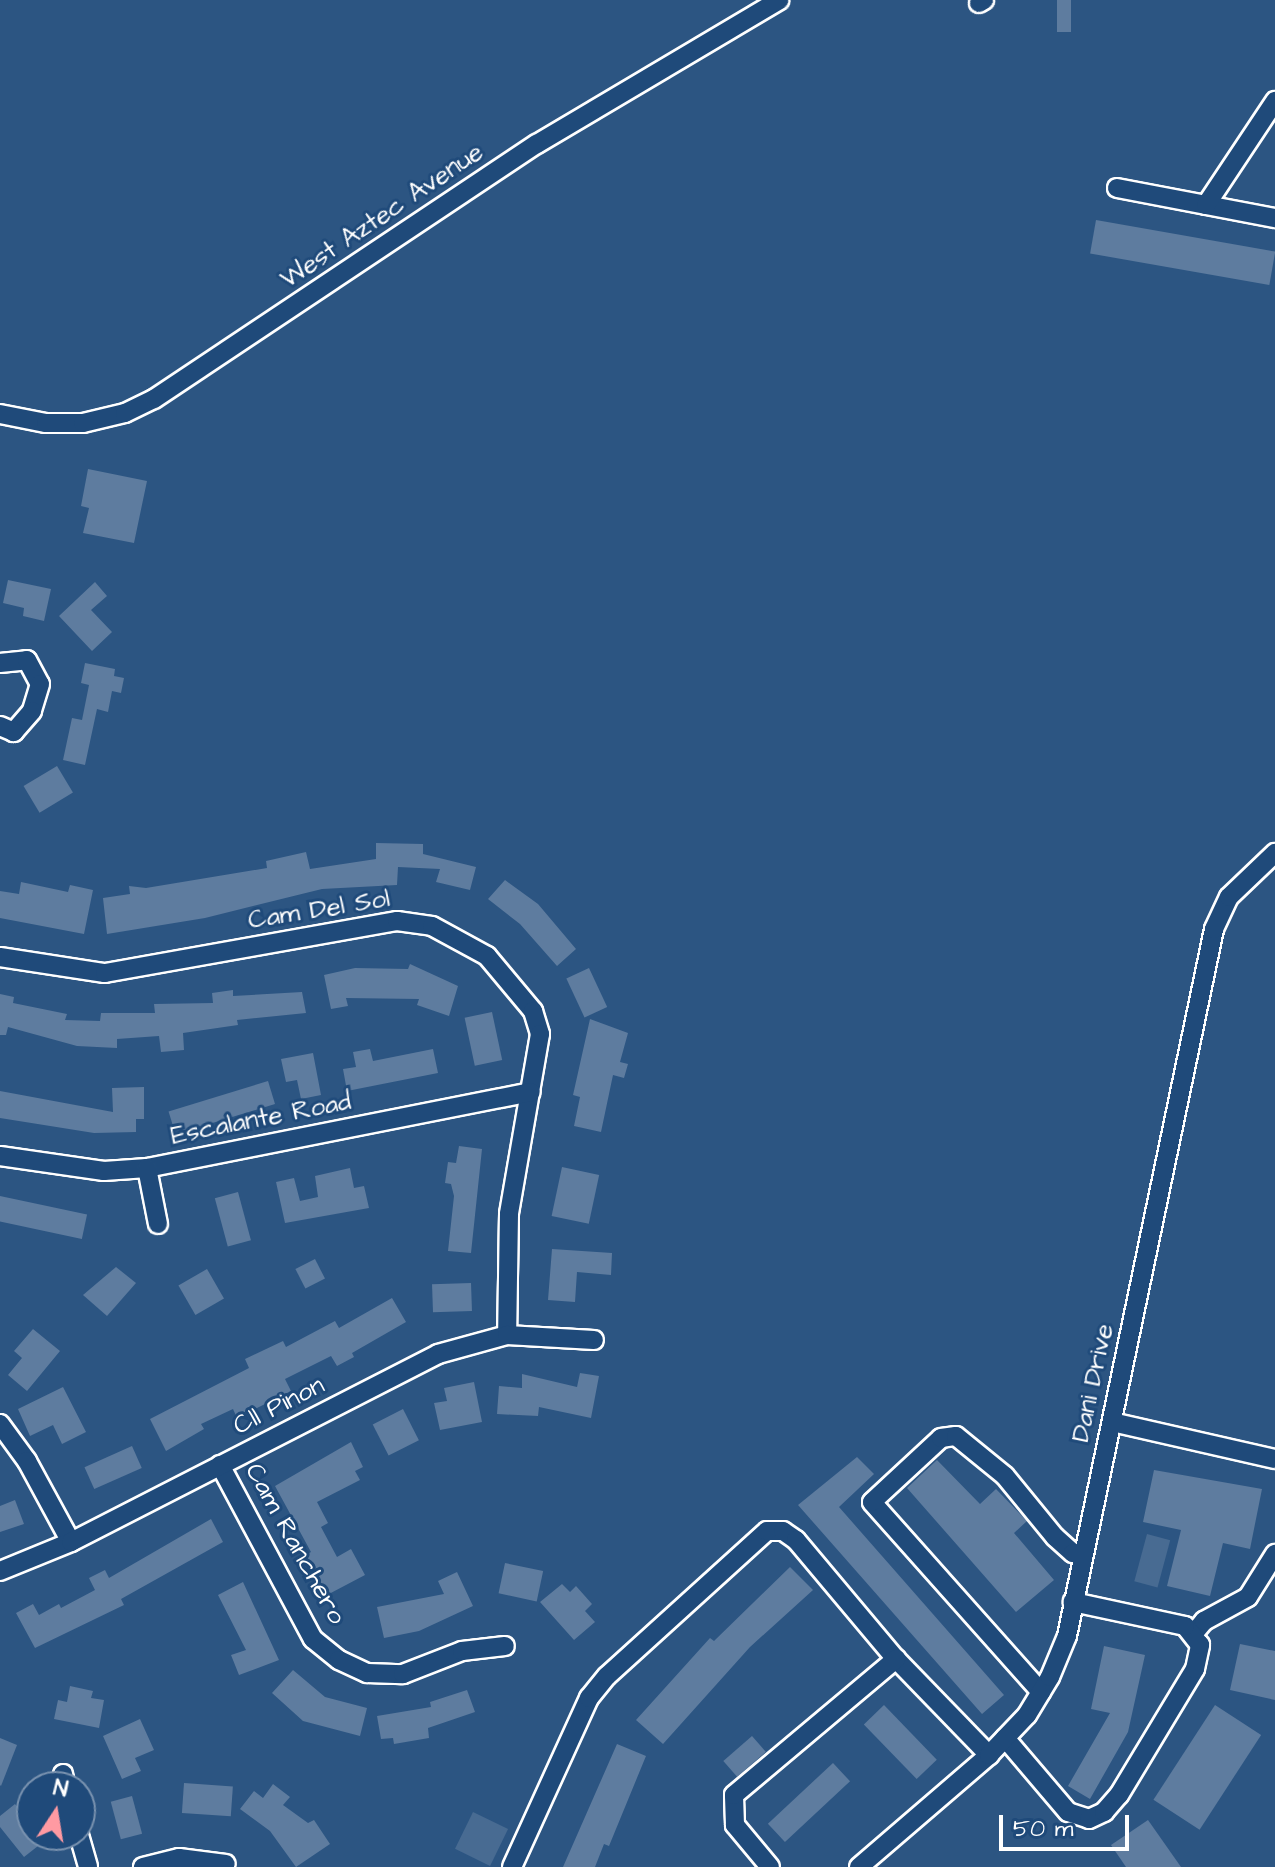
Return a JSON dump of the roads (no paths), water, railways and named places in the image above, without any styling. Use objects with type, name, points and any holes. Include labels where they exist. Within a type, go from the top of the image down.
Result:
[{"type":"street","name":"West Aztec Avenue","points":[[0,414],[83,423],[125,413],[154,399],[537,144],[780,0]]},
{"type":"street","points":[[1206,205],[1275,101]]},
{"type":"street","points":[[1117,188],[1275,218]]},
{"type":"street","points":[[0,663],[27,660],[40,684],[32,711],[14,732],[0,726]]},
{"type":"street","name":"Dani Drive","points":[[859,1867],[1005,1738],[1041,1692],[1067,1636],[1214,929],[1229,897],[1275,853]]},
{"type":"street","name":"Cam Del Sol","points":[[0,957],[105,973],[358,925],[397,921],[432,926],[487,956],[533,1011],[540,1034],[509,1214],[507,1335]]},
{"type":"street","name":"Escalante Road","points":[[0,1156],[104,1171],[147,1168],[531,1092]]},
{"type":"street","points":[[147,1168],[158,1224]]},
{"type":"street","name":"Cll Pinon","points":[[0,1571],[71,1542],[438,1354],[507,1335],[594,1340]]},
{"type":"street","points":[[1112,1422],[1275,1459]]},
{"type":"street","points":[[0,1424],[27,1461],[71,1542]]},
{"type":"street","points":[[1041,1692],[872,1502],[941,1438],[956,1436],[1005,1476],[1055,1537],[1073,1553],[1084,1554]]},
{"type":"street","name":"Cam Ranchero","points":[[220,1465],[313,1639],[339,1660],[367,1673],[403,1674],[462,1651],[505,1646]]},
{"type":"street","points":[[512,1867],[589,1698],[607,1676],[767,1531],[783,1531],[796,1540],[896,1659],[989,1755]]},
{"type":"street","points":[[1194,1633],[1204,1621],[1248,1597],[1275,1554]]},
{"type":"street","points":[[1005,1738],[1068,1812],[1089,1819],[1104,1812],[1195,1669],[1200,1657],[1194,1633],[1185,1626],[1073,1602]]},
{"type":"street","points":[[770,1867],[735,1825],[734,1795],[896,1659]]},
{"type":"street","points":[[143,1867],[179,1858],[226,1864]]}]
